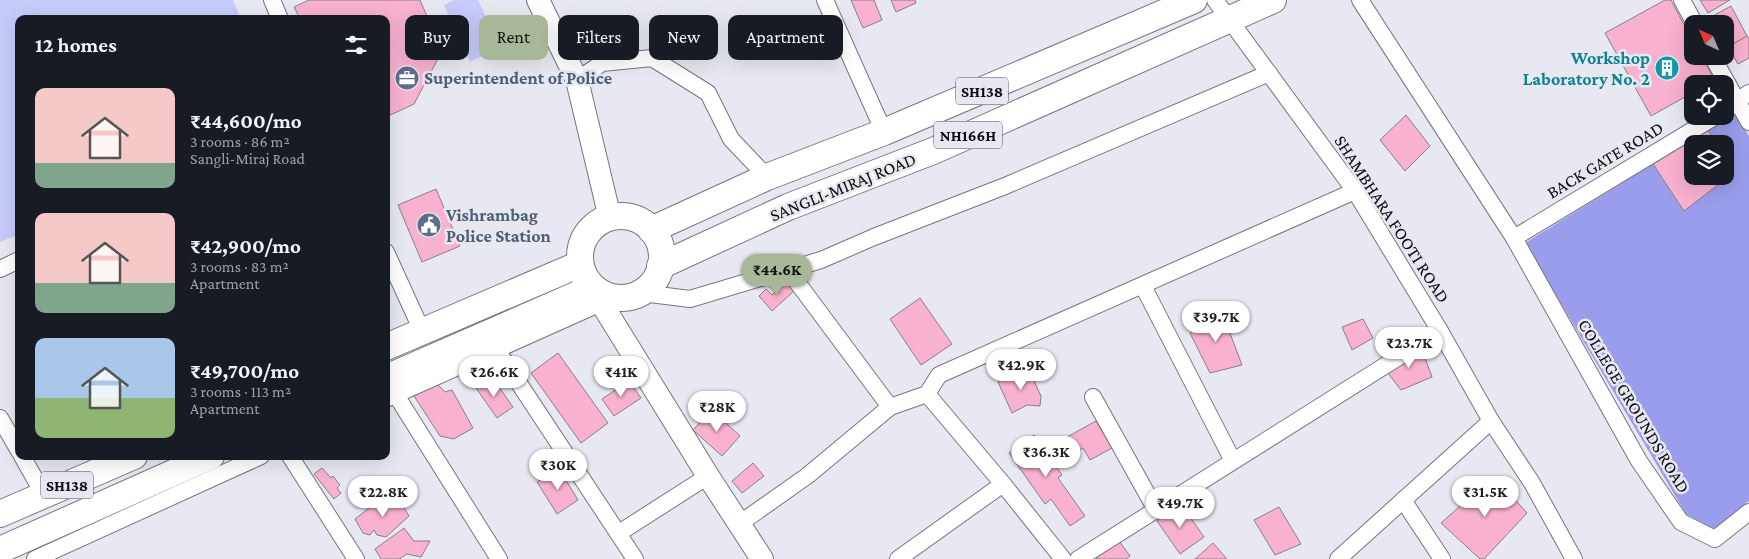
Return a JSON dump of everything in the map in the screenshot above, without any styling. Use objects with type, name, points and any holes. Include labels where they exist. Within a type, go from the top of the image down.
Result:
[{"type":"highway","name":"SANGLI-MIRAJ ROAD","points":[[660,266],[788,208],[933,151],[1222,10],[1273,0]]},
{"type":"highway","name":"SANGLI-MIRAJ ROAD","points":[[651,230],[767,177],[884,132],[1190,1]]},
{"type":"highway","points":[[390,391],[597,295],[629,298],[642,293],[652,284],[659,272],[662,259],[660,246],[655,234],[645,224],[633,218],[619,216],[594,226],[585,237],[580,250],[580,264],[584,277],[597,295]]},
{"type":"highway","points":[[390,344],[580,264]]},
{"type":"highway","name":"SH138","points":[[0,514],[125,460]]},
{"type":"highway","points":[[0,550],[202,460]]},
{"type":"main road","points":[[538,0],[577,80],[610,218]]},
{"type":"main road","points":[[597,295],[708,476],[762,559]]},
{"type":"street","points":[[272,0],[278,15]]},
{"type":"street","points":[[825,0],[884,132]]},
{"type":"street","points":[[1360,0],[1514,238]]},
{"type":"street","points":[[1682,0],[1690,15]]},
{"type":"street","name":"SHAMBHARA FOOTI ROAD","points":[[1222,10],[1355,191],[1440,331],[1491,421],[1532,483],[1574,559]]},
{"type":"street","points":[[577,80],[602,62],[652,58],[708,93],[731,139],[767,177]]},
{"type":"street","points":[[1717,65],[1749,122]]},
{"type":"street","points":[[642,293],[690,298],[821,260],[874,237],[1005,186],[1269,73]]},
{"type":"street","name":"BACK GATE ROAD","points":[[1514,238],[1701,125]]},
{"type":"street","points":[[739,524],[807,476],[890,407],[927,394],[939,375],[1355,191]]},
{"type":"street","name":"COLLEGE GROUNDS ROAD","points":[[1514,238],[1639,460],[1681,522],[1715,539],[1749,512]]},
{"type":"street","points":[[390,261],[422,331]]},
{"type":"street","points":[[0,268],[15,262]]},
{"type":"street","points":[[788,270],[890,407]]},
{"type":"street","points":[[1143,286],[1233,460]]},
{"type":"street","points":[[390,391],[497,350],[597,295]]},
{"type":"street","points":[[1078,559],[1440,331]]},
{"type":"street","points":[[497,350],[635,559]]},
{"type":"street","points":[[390,393],[498,559]]},
{"type":"street","points":[[927,394],[1063,559]]},
{"type":"street","points":[[1093,397],[1156,510]]},
{"type":"street","points":[[0,418],[15,444]]},
{"type":"street","points":[[1338,559],[1491,421]]},
{"type":"street","points":[[24,460],[44,495]]},
{"type":"street","points":[[35,559],[252,460]]},
{"type":"street","points":[[293,460],[356,559]]},
{"type":"street","points":[[618,533],[708,476]]},
{"type":"street","points":[[898,559],[1003,484]]},
{"type":"street","points":[[1403,500],[1442,559]]},
{"type":"shaded area","points":[[0,0],[233,0],[239,15],[15,15],[15,236],[0,242]]},
{"type":"shaded area","points":[[454,0],[478,0],[485,15],[479,15],[479,58],[470,62],[469,60],[469,15],[449,15],[444,5]]},
{"type":"shaded area","points":[[1736,113],[1749,136],[1749,501],[1714,529],[1686,514],[1525,243],[1684,145],[1684,185],[1734,185],[1734,135],[1700,135],[1717,125],[1734,125],[1734,114]]},
{"type":"building","name":"Superintendent of Police","points":[[309,0],[420,0],[426,15],[405,15],[405,60],[437,60],[414,104],[390,115],[390,15],[298,15],[294,7]]},
{"type":"building","points":[[851,0],[874,0],[882,20],[863,28]]},
{"type":"building","points":[[891,0],[915,0],[916,3],[896,12]]},
{"type":"building","name":"Workshop Laboratory No. 2","points":[[1665,0],[1671,0],[1684,25],[1684,65],[1707,65],[1712,75],[1684,75],[1684,97],[1651,116],[1605,33]]},
{"type":"building","points":[[1700,0],[1730,0],[1708,13]]},
{"type":"building","points":[[1731,6],[1747,36],[1734,44],[1734,15],[1715,15]]},
{"type":"building","points":[[1747,36],[1749,39],[1749,58],[1738,64],[1734,57],[1734,44]]},
{"type":"building","points":[[1406,115],[1430,146],[1405,171],[1380,140]]},
{"type":"building","points":[[1708,130],[1711,135],[1700,135]]},
{"type":"building","points":[[1684,145],[1684,185],[1718,185],[1684,211],[1653,164]]},
{"type":"building","name":"Vishrambag Police Station","points":[[436,189],[460,246],[422,262],[398,205]]},
{"type":"building","points":[[787,281],[795,290],[772,311],[759,296],[766,289],[772,295]]},
{"type":"building","points":[[920,298],[952,344],[921,365],[890,319]]},
{"type":"building","points":[[1220,307],[1242,365],[1210,373],[1190,333]]},
{"type":"building","points":[[1363,319],[1373,338],[1352,350],[1342,327]]},
{"type":"building","points":[[1420,344],[1432,377],[1401,390],[1383,367]]},
{"type":"building","points":[[558,353],[608,423],[581,443],[531,373]]},
{"type":"building","points":[[1028,368],[1041,396],[1040,406],[1027,405],[1012,413],[998,382]]},
{"type":"building","points":[[492,377],[513,407],[497,418],[476,388]]},
{"type":"building","points":[[629,381],[641,398],[614,416],[602,399]]},
{"type":"building","points":[[437,384],[445,392],[452,390],[473,428],[454,439],[440,436],[414,396]]},
{"type":"building","points":[[712,410],[740,436],[722,456],[693,430]]},
{"type":"building","points":[[1096,421],[1112,448],[1090,460],[1083,448],[1075,453],[1067,437]]},
{"type":"building","points":[[1034,435],[1062,475],[1058,478],[1085,516],[1070,526],[1051,499],[1045,504],[1009,453]]},
{"type":"building","points":[[753,463],[764,476],[742,493],[732,481]]},
{"type":"building","points":[[322,468],[331,478],[333,476],[340,485],[337,488],[341,493],[334,499],[314,474]]},
{"type":"building","points":[[559,469],[578,500],[557,514],[537,482]]},
{"type":"building","points":[[1494,476],[1527,513],[1484,559],[1480,559],[1441,523]]},
{"type":"building","points":[[398,498],[409,516],[386,537],[377,535],[374,530],[370,535],[363,533],[355,519],[373,505],[375,506],[385,499]]},
{"type":"building","points":[[1181,504],[1204,537],[1180,554],[1157,521]]},
{"type":"building","points":[[1279,507],[1301,544],[1275,555],[1254,520]]},
{"type":"building","points":[[404,528],[414,541],[430,541],[421,557],[407,554],[399,559],[381,559],[375,549]]},
{"type":"building","points":[[1119,541],[1130,556],[1126,559],[1096,558]]},
{"type":"building","points":[[1213,543],[1227,559],[1195,559]]},
{"type":"place","name":"Workshop Laboratory No. 2","points":[[1667,68]]},
{"type":"place","name":"Superintendent of Police","points":[[407,78]]},
{"type":"place","name":"Vishrambag Police Station","points":[[429,225]]}]
